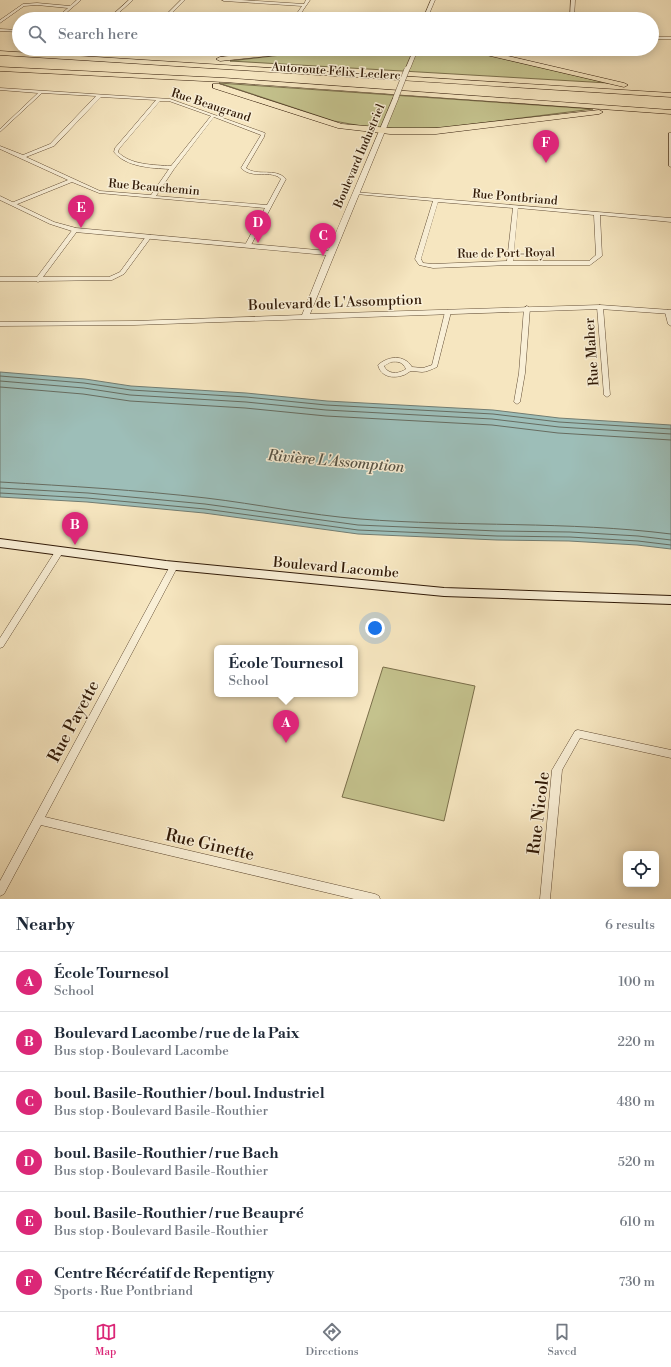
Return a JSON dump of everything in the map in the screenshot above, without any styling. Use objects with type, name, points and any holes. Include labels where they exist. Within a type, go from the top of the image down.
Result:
[{"type":"highway","points":[[2,49],[12,50]]},
{"type":"highway","name":"Autoroute Félix-Leclerc","points":[[2,49],[12,50]]},
{"type":"highway","name":"Autoroute Félix-Leclerc","points":[[104,56],[671,95]]},
{"type":"highway","points":[[118,56],[489,79],[671,88]]},
{"type":"highway","points":[[168,59],[233,59],[258,56]]},
{"type":"highway","points":[[499,56],[624,85]]},
{"type":"highway","name":"Autoroute Félix-Leclerc","points":[[0,62],[671,105]]},
{"type":"highway","points":[[0,69],[215,80],[470,96],[671,112]]},
{"type":"highway","points":[[157,78],[217,86],[336,124],[382,131],[431,132],[599,112],[652,110]]},
{"type":"main road","name":"Boulevard Lacombe","points":[[0,543],[174,566],[444,592],[671,600]]},
{"type":"street","points":[[65,12],[79,0]]},
{"type":"street","points":[[118,12],[131,0]]},
{"type":"street","points":[[171,12],[183,0]]},
{"type":"street","points":[[224,0],[305,5]]},
{"type":"street","points":[[300,12],[308,0]]},
{"type":"street","points":[[428,12],[433,0]]},
{"type":"street","points":[[434,12],[439,0]]},
{"type":"street","points":[[572,12],[573,0]]},
{"type":"street","points":[[13,12],[22,5],[37,4],[71,7]]},
{"type":"street","points":[[0,22],[12,13]]},
{"type":"street","points":[[0,30],[12,31]]},
{"type":"street","points":[[659,38],[671,38]]},
{"type":"street","name":"Boulevard Industriel","points":[[306,317],[330,253],[413,56]]},
{"type":"street","name":"Rue Beaugrand","points":[[0,89],[159,99],[176,102],[263,134],[243,168],[251,173],[274,174],[282,176],[283,181],[268,207]]},
{"type":"street","points":[[0,131],[42,91]]},
{"type":"street","points":[[23,157],[52,145],[100,96]]},
{"type":"street","points":[[159,99],[116,152],[120,157],[139,164],[172,168]]},
{"type":"street","points":[[152,197],[172,168],[213,116]]},
{"type":"street","points":[[670,135],[671,166]]},
{"type":"street","name":"Rue Beauchemin","points":[[0,147],[100,192],[268,207]]},
{"type":"street","points":[[13,204],[72,180]]},
{"type":"street","name":"Rue Pontbriand","points":[[356,193],[671,220]]},
{"type":"street","points":[[0,198],[52,223],[75,230],[330,253]]},
{"type":"street","name":"Rue de Port-Royal","points":[[436,200],[418,259],[421,264],[433,266],[510,263],[584,264],[597,259],[599,256],[597,214]]},
{"type":"street","points":[[248,245],[268,207]]},
{"type":"street","points":[[510,263],[516,207]]},
{"type":"street","points":[[38,280],[75,230]]},
{"type":"street","points":[[0,279],[104,280],[116,277],[122,273],[149,236]]},
{"type":"street","name":"Boulevard de L'Assomption","points":[[0,324],[134,323],[527,308],[600,307],[670,312]]},
{"type":"street","name":"Rue Maher","points":[[600,307],[607,395]]},
{"type":"street","points":[[518,402],[522,373],[527,308]]},
{"type":"street","points":[[409,369],[423,370],[435,366],[448,312]]},
{"type":"street","points":[[670,312],[671,324]]},
{"type":"street","points":[[1,641],[59,552]]},
{"type":"street","name":"Rue Payette","points":[[0,891],[174,566]]},
{"type":"street","name":"Rue Nicole","points":[[545,899],[557,770],[578,734],[671,754]]},
{"type":"street","name":"Rue Ginette","points":[[38,820],[375,899]]},
{"type":"shaded area","points":[[273,56],[493,56],[608,83],[230,61]]},
{"type":"shaded area","points":[[219,83],[593,109],[441,128],[403,129],[367,127],[334,121]]},
{"type":"shaded area","points":[[383,667],[475,686],[444,821],[342,797]]},
{"type":"water","name":"Rivière L'Assomption","points":[[0,372],[85,379],[131,386],[246,393],[327,401],[493,410],[559,418],[671,425],[671,549],[637,545],[569,541],[497,540],[358,534],[204,513],[87,502],[0,497]]},
{"type":"place","name":"Centre Récréatif de Repentigny","points":[[546,163]]},
{"type":"place","name":"boul. Basile-Routhier / rue Beaupré","points":[[81,228]]},
{"type":"place","name":"boul. Basile-Routhier / rue Bach","points":[[258,243]]},
{"type":"place","name":"boul. Basile-Routhier / boul. Industriel","points":[[323,256]]},
{"type":"place","name":"Boulevard Lacombe / rue de la Paix","points":[[75,545]]},
{"type":"place","name":"École Tournesol","points":[[286,743]]}]
